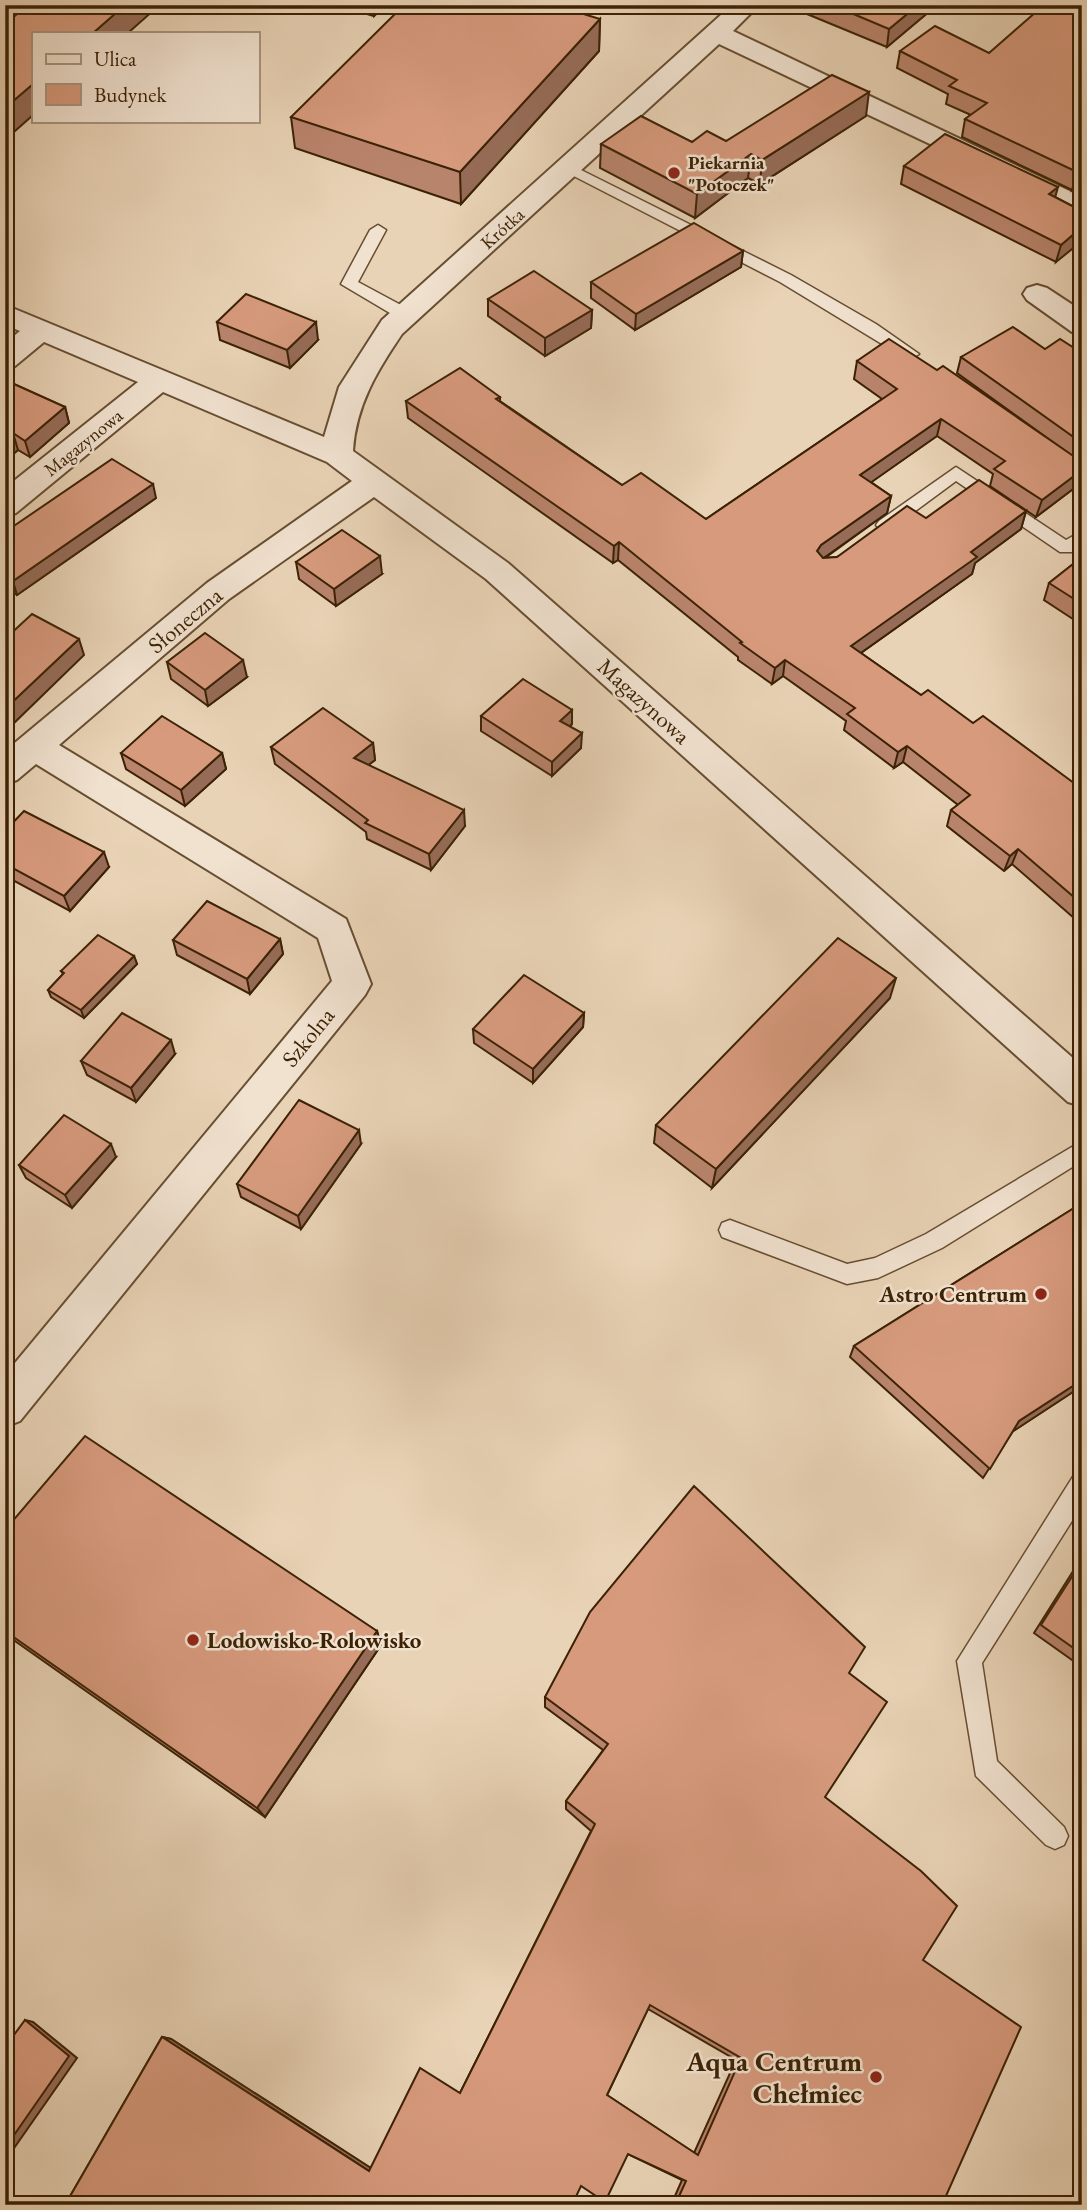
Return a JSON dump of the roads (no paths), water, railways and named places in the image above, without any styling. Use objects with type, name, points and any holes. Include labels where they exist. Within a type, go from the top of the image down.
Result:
[{"type":"street","name":"Krótka","points":[[338,455],[338,425],[348,399],[365,367],[393,327],[747,5]]},
{"type":"street","points":[[718,34],[1082,208]]},
{"type":"street","points":[[1037,294],[1082,325]]},
{"type":"street","name":"Magazynowa","points":[[5,314],[338,455],[497,571],[1082,1090]]},
{"type":"street","points":[[5,359],[41,329]]},
{"type":"street","name":"Magazynowa","points":[[5,505],[161,379]]},
{"type":"street","name":"Słoneczna","points":[[5,771],[218,591],[374,481]]},
{"type":"street","name":"Szkolna","points":[[5,1407],[352,984],[333,929],[34,746]]},
{"type":"lane","points":[[569,168],[770,269],[859,320],[927,364]]},
{"type":"lane","points":[[378,230],[349,284],[407,315]]},
{"type":"lane","points":[[870,536],[956,473],[1066,548],[1082,537]]},
{"type":"lane","points":[[730,1230],[847,1274],[878,1268],[934,1241],[1082,1150]]},
{"type":"lane","points":[[1055,1836],[985,1767],[969,1661],[1082,1483]]},
{"type":"place","name":"Piekarnia \"Potoczek\"","points":[[674,173]]},
{"type":"place","name":"Astro Centrum","points":[[1041,1294]]},
{"type":"place","name":"Lodowisko-Rolowisko","points":[[193,1640]]},
{"type":"place","name":"Aqua Centrum Chełmiec","points":[[876,2077]]}]
